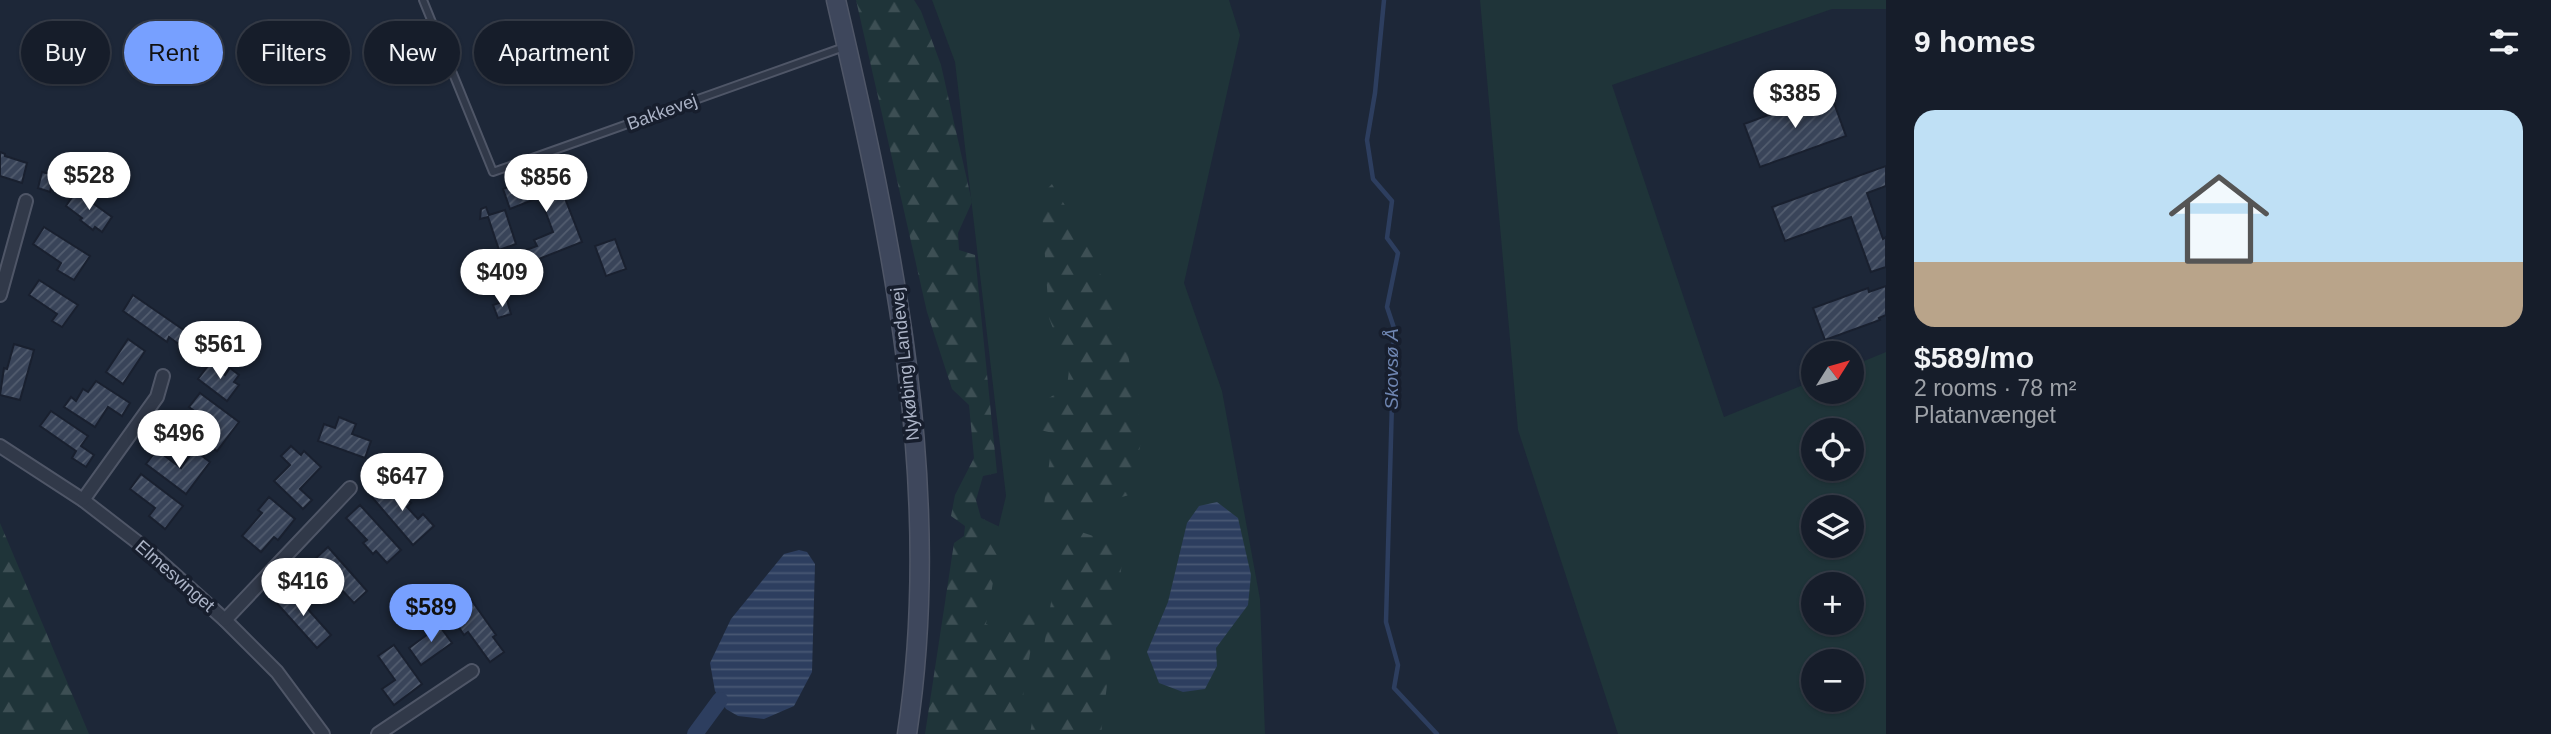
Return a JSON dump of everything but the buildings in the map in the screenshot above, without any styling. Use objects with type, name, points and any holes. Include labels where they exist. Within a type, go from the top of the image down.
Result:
[{"type":"main road","name":"Nykøbing Landevej","points":[[836,0],[895,275],[909,373],[920,509],[919,626],[907,734]]},
{"type":"street","points":[[0,295],[26,201]]},
{"type":"street","points":[[82,500],[157,397],[163,376]]},
{"type":"street","name":"Elmesvinget","points":[[0,446],[82,500],[145,548],[225,620],[277,672],[323,734]]},
{"type":"street","points":[[225,620],[350,488]]},
{"type":"street","points":[[378,734],[472,671]]},
{"type":"lane","name":"Bakkevej","points":[[423,0],[493,172],[847,46]]},
{"type":"green space","points":[[856,0],[914,0],[921,11],[941,65],[972,202],[958,233],[959,250],[975,255],[997,473],[983,476],[976,500],[981,518],[1002,528],[986,624],[1000,630],[1023,621],[1028,600],[1038,604],[1017,734],[925,734],[954,543],[964,536],[965,526],[951,516],[955,495],[974,458],[969,405],[952,389],[927,312]]},
{"type":"green space","points":[[932,0],[1229,0],[1240,35],[1184,283],[1222,391],[1260,599],[1265,734],[948,734],[1006,496],[955,62]]},
{"type":"green space","points":[[1480,0],[1886,0],[1886,9],[1832,9],[1612,85],[1724,417],[1801,386],[1801,404],[1864,404],[1864,361],[1886,352],[1886,734],[1618,734],[1518,430]]},
{"type":"green space","points":[[1052,184],[1092,250],[1128,354],[1142,438],[1129,495],[1087,507],[1081,532],[1124,546],[1101,734],[1030,734],[1052,596],[1063,546],[1053,531],[1044,505],[1053,433],[1040,430],[1044,401],[1067,387],[1069,370],[1049,318],[1041,195]]},
{"type":"green space","points":[[0,523],[89,734],[0,734]]},
{"type":"water","points":[[1217,502],[1238,518],[1251,575],[1248,605],[1216,648],[1217,666],[1205,689],[1183,692],[1159,683],[1147,652],[1168,602],[1187,523],[1199,506]]},
{"type":"water","points":[[799,550],[807,552],[815,564],[812,672],[794,706],[764,719],[738,716],[726,709],[715,691],[710,663],[731,619],[784,554]]},
{"type":"waterway","name":"Skovsø Å","points":[[1384,0],[1375,93],[1367,140],[1373,179],[1392,201],[1387,238],[1398,253],[1387,307],[1394,328],[1386,622],[1398,665],[1394,688],[1437,734]]},
{"type":"waterway","points":[[695,734],[720,700]]}]
